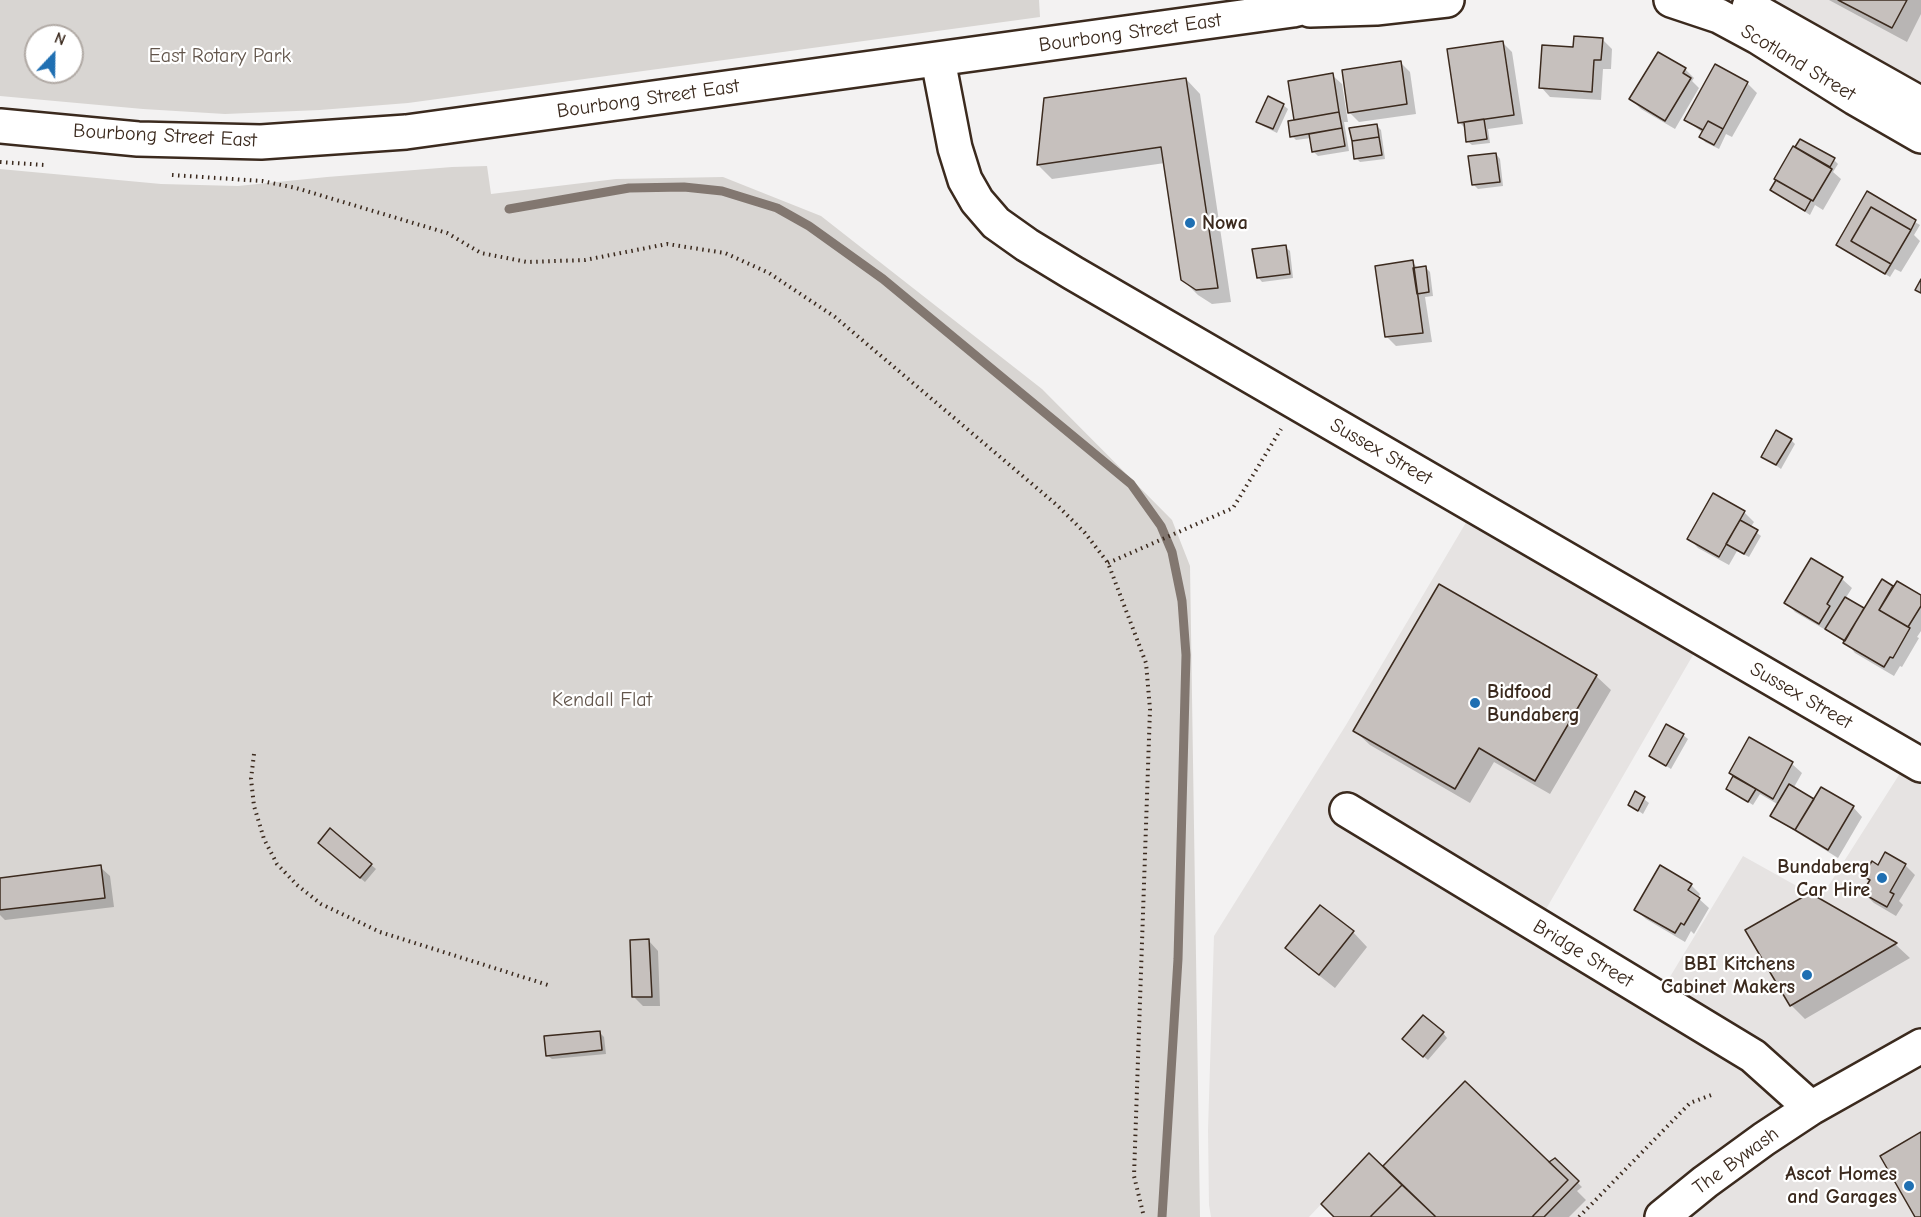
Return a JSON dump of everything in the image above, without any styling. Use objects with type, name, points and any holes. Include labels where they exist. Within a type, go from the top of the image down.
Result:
[{"type":"street","name":"Bourbong Street East","points":[[0,126],[138,138],[261,142],[406,132],[1293,10],[1334,0]]},
{"type":"street","name":"Bourbong Street East","points":[[1293,10],[1376,8],[1447,0]]},
{"type":"street","name":"Scotland Street","points":[[1671,0],[1719,16],[1749,32],[1921,136]]},
{"type":"street","name":"Scotland Street","points":[[1737,0],[1921,104]]},
{"type":"street","name":"Sussex Street","points":[[938,60],[955,148],[965,180],[977,201],[996,223],[1064,267],[1921,765]]},
{"type":"street","name":"Bridge Street","points":[[1347,810],[1753,1056],[1811,1108]]},
{"type":"street","name":"The Bywash","points":[[1662,1217],[1705,1182],[1811,1108],[1921,1046]]},
{"type":"path","points":[[296,188],[447,233],[482,253],[527,262],[585,260],[667,244],[725,253],[769,273],[835,317],[1049,498],[1085,533],[1108,562],[1146,663],[1150,709],[1134,1176],[1143,1217]]},
{"type":"path","points":[[1108,562],[1233,508],[1297,403]]},
{"type":"path","points":[[254,754],[251,779],[254,806],[264,839],[277,864],[297,885],[321,904],[380,932],[548,985]]},
{"type":"path","points":[[1579,1217],[1690,1103],[1714,1094]]},
{"type":"shaded area","points":[[1716,0],[1921,0],[1921,119]]},
{"type":"shaded area","points":[[1477,504],[1704,636],[1538,923],[1659,995],[1743,856],[1820,899],[1911,756],[1921,762],[1921,1217],[1434,1217],[1369,1154],[1309,1217],[1211,1217],[1208,1130],[1214,936],[1346,725]]},
{"type":"green space","name":"East Rotary Park","points":[[0,0],[1039,0],[1040,17],[408,103],[225,114],[0,96]]},
{"type":"green space","name":"Kendall Flat","points":[[487,166],[491,194],[616,179],[723,177],[821,216],[1042,389],[1172,520],[1190,566],[1200,1217],[0,1217],[0,169],[161,184],[238,186],[327,177]]},
{"type":"building","points":[[1838,0],[1907,0],[1892,28]]},
{"type":"building","points":[[1574,36],[1603,38],[1601,60],[1594,60],[1592,92],[1539,88],[1542,45],[1573,47]]},
{"type":"building","points":[[1503,41],[1514,115],[1458,123],[1447,49]]},
{"type":"building","points":[[1658,52],[1686,68],[1683,73],[1691,78],[1665,121],[1629,99]]},
{"type":"building","points":[[1401,61],[1407,104],[1348,113],[1342,70]]},
{"type":"building","points":[[1715,64],[1748,82],[1723,129],[1708,121],[1703,130],[1684,120]]},
{"type":"building","points":[[1333,73],[1339,112],[1294,120],[1288,81]]},
{"type":"building","name":"Nowa","points":[[1186,78],[1218,288],[1196,290],[1181,280],[1161,147],[1037,165],[1044,98]]},
{"type":"building","points":[[1268,96],[1284,104],[1273,129],[1256,122]]},
{"type":"building","points":[[1339,112],[1342,128],[1290,137],[1288,121]]},
{"type":"building","points":[[1484,119],[1487,139],[1466,142],[1464,122]]},
{"type":"building","points":[[1708,121],[1723,129],[1714,145],[1699,137]]},
{"type":"building","points":[[1377,124],[1379,137],[1352,141],[1349,128]]},
{"type":"building","points":[[1342,128],[1345,146],[1312,152],[1309,134]]},
{"type":"building","points":[[1379,137],[1382,155],[1354,159],[1352,141]]},
{"type":"building","points":[[1800,139],[1835,158],[1830,167],[1795,147]]},
{"type":"building","points":[[1793,146],[1832,169],[1813,201],[1774,179]]},
{"type":"building","points":[[1496,153],[1500,182],[1472,185],[1468,156]]},
{"type":"building","points":[[1776,180],[1811,200],[1805,211],[1770,190]]},
{"type":"building","points":[[1867,191],[1916,220],[1911,230],[1871,207],[1851,241],[1891,264],[1885,274],[1836,245]]},
{"type":"building","points":[[1871,207],[1911,230],[1891,264],[1851,241]]},
{"type":"building","points":[[1286,245],[1290,274],[1257,278],[1252,249]]},
{"type":"building","points":[[1413,260],[1423,333],[1385,337],[1375,266]]},
{"type":"building","points":[[1426,266],[1429,292],[1417,294],[1413,268]]},
{"type":"building","points":[[1921,279],[1921,293],[1915,290]]},
{"type":"building","points":[[1776,430],[1792,439],[1776,465],[1761,457]]},
{"type":"building","points":[[1713,493],[1745,511],[1719,557],[1687,539]]},
{"type":"building","points":[[1740,520],[1758,530],[1744,554],[1726,544]]},
{"type":"building","points":[[1811,558],[1843,577],[1827,604],[1830,606],[1819,624],[1784,603]]},
{"type":"building","points":[[1882,579],[1893,586],[1879,610],[1910,628],[1893,658],[1890,657],[1884,667],[1843,643]]},
{"type":"building","points":[[1897,581],[1921,595],[1921,606],[1908,627],[1879,610]]},
{"type":"building","name":"Bidfood Bundaberg","points":[[1439,584],[1597,675],[1535,781],[1479,748],[1455,789],[1353,731]]},
{"type":"building","points":[[1845,597],[1864,608],[1845,641],[1825,629]]},
{"type":"building","points":[[1666,724],[1684,734],[1666,766],[1649,756]]},
{"type":"building","points":[[1749,737],[1793,762],[1773,799],[1729,773]]},
{"type":"building","points":[[1733,776],[1756,789],[1748,802],[1726,789]]},
{"type":"building","points":[[1789,784],[1814,799],[1795,830],[1770,816]]},
{"type":"building","points":[[1821,787],[1854,806],[1828,850],[1795,830]]},
{"type":"building","points":[[1635,791],[1645,797],[1638,811],[1628,805]]},
{"type":"building","points":[[330,828],[372,864],[360,878],[318,843]]},
{"type":"building","name":"Bundaberg Car Hire","points":[[1885,852],[1906,864],[1890,892],[1894,894],[1887,907],[1862,893],[1870,880],[1863,876],[1872,861],[1878,865]]},
{"type":"building","points":[[101,865],[105,898],[0,910],[0,878]]},
{"type":"building","points":[[1660,865],[1692,884],[1688,890],[1700,898],[1684,925],[1681,923],[1675,933],[1634,910]]},
{"type":"building","name":"BBI Kitchens Cabinet Makers","points":[[1810,893],[1897,943],[1790,1006],[1745,930]]},
{"type":"building","points":[[1320,905],[1354,931],[1319,975],[1285,948]]},
{"type":"building","points":[[649,939],[652,997],[632,997],[630,940]]},
{"type":"building","points":[[1423,1015],[1444,1032],[1423,1057],[1402,1039]]},
{"type":"building","points":[[600,1031],[602,1050],[546,1056],[544,1036]]},
{"type":"building","points":[[1465,1081],[1568,1180],[1532,1217],[1436,1217],[1383,1166]]},
{"type":"building","name":"Ascot Homes and Garages","points":[[1921,1132],[1921,1217],[1915,1217],[1880,1156]]},
{"type":"building","points":[[1369,1153],[1402,1185],[1370,1217],[1334,1217],[1321,1204]]},
{"type":"building","points":[[1555,1158],[1579,1181],[1544,1217],[1532,1217],[1568,1180],[1549,1162]]},
{"type":"building","points":[[1402,1185],[1436,1217],[1370,1217]]},
{"type":"waterway","points":[[509,209],[629,188],[684,187],[722,191],[777,208],[809,226],[883,279],[1131,484],[1161,526],[1172,552],[1182,601],[1186,655],[1178,959],[1162,1217]]},
{"type":"place","name":"Nowa","points":[[1190,223]]},
{"type":"place","name":"Bidfood Bundaberg","points":[[1475,703]]},
{"type":"place","name":"Bundaberg Car Hire","points":[[1882,878]]},
{"type":"place","name":"BBI Kitchens Cabinet Makers","points":[[1807,975]]},
{"type":"place","name":"Ascot Homes and Garages","points":[[1909,1186]]}]
